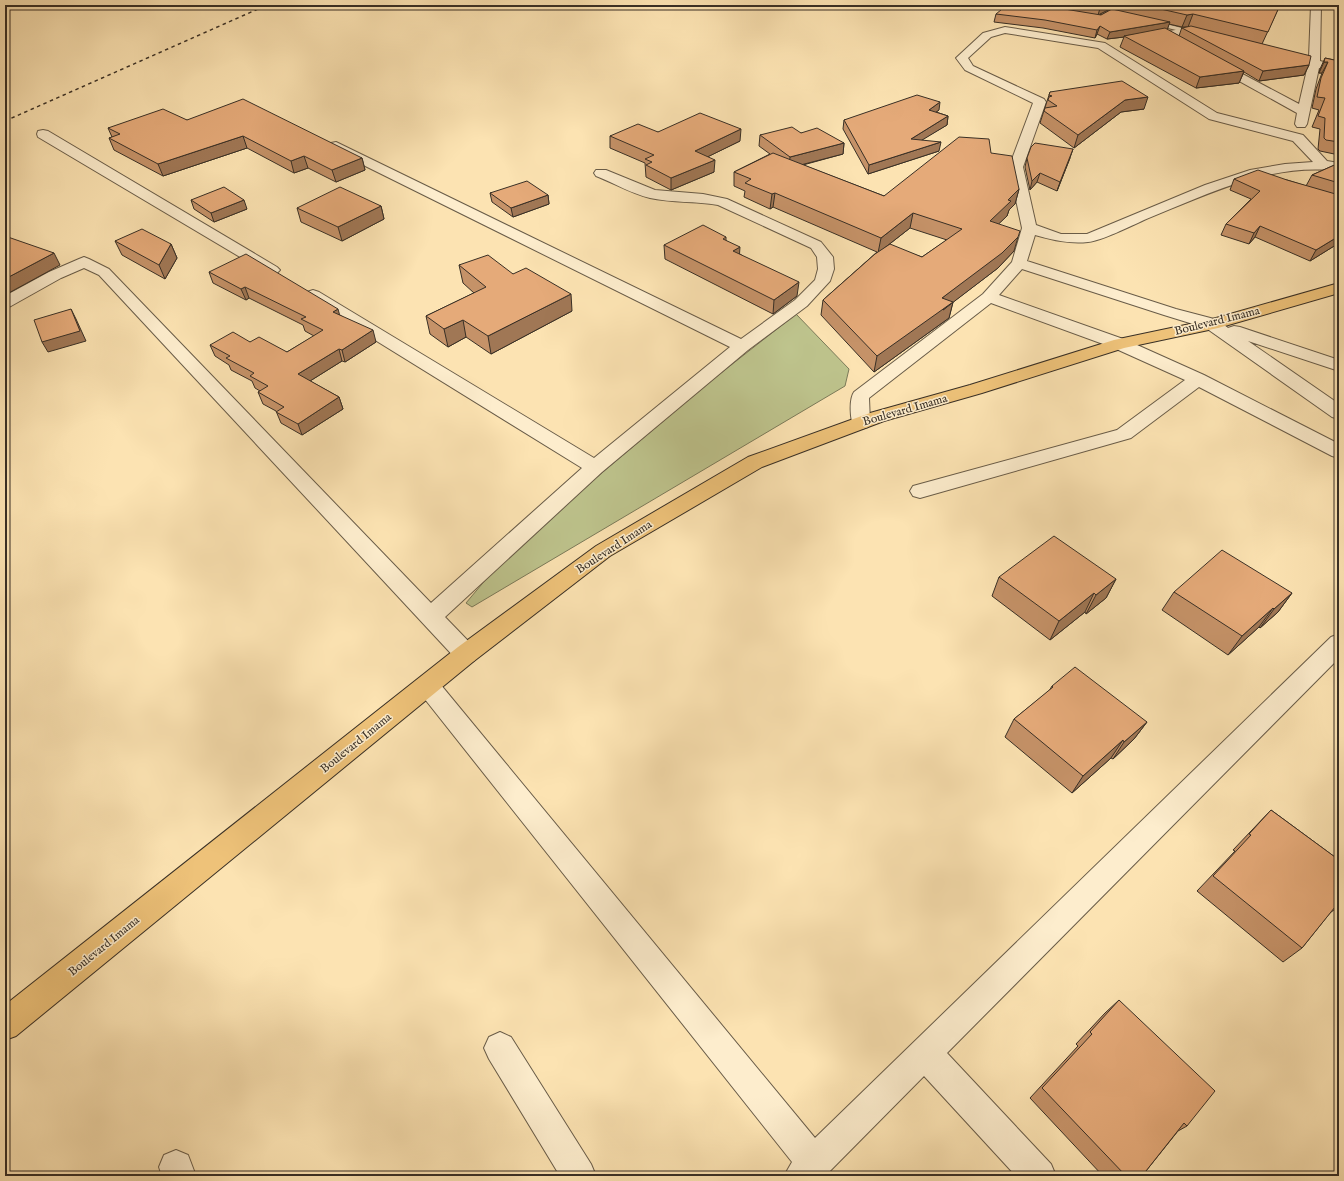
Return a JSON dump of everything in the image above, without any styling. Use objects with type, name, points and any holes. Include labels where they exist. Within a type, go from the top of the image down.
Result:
[{"type":"main road","name":"Boulevard Imama","points":[[5,1025],[466,654],[603,551],[755,462],[861,423],[1120,344],[1212,324],[1339,288]]},
{"type":"street","points":[[1298,138],[1314,64],[1316,5]]},
{"type":"street","points":[[861,423],[860,396],[989,297],[1019,263],[1029,228],[1016,167],[1040,102],[969,68],[962,58],[987,35],[1005,30],[1101,45],[1116,42]]},
{"type":"street","points":[[1132,40],[1188,31],[1217,38]]},
{"type":"street","points":[[1163,35],[1177,43]]},
{"type":"street","points":[[1101,45],[1213,116],[1298,138],[1324,165]]},
{"type":"street","points":[[1269,52],[1339,69]]},
{"type":"street","points":[[1205,58],[1303,111]]},
{"type":"street","points":[[43,134],[292,282],[595,467]]},
{"type":"street","points":[[321,139],[742,346]]},
{"type":"street","points":[[1029,228],[1060,238],[1089,238],[1210,188],[1255,173],[1285,168],[1324,165],[1339,167]]},
{"type":"street","points":[[431,616],[595,467],[742,346],[801,303],[822,281],[826,269],[824,257],[816,245],[722,202],[703,198],[662,196],[652,194],[601,173]]},
{"type":"street","points":[[1255,173],[1281,183]]},
{"type":"street","points":[[5,303],[55,275],[84,262],[104,272],[466,654]]},
{"type":"street","points":[[1019,263],[1339,366]]},
{"type":"street","points":[[989,297],[1120,344],[1198,379],[1339,452]]},
{"type":"street","points":[[1212,324],[1339,413]]},
{"type":"street","points":[[920,491],[1124,434],[1198,379]]},
{"type":"street","points":[[428,686],[808,1170],[1339,643]]},
{"type":"street","points":[[500,1048],[579,1176]]},
{"type":"street","points":[[925,1053],[1039,1176]]},
{"type":"lane","points":[[1144,21],[1188,31]]},
{"type":"green space","points":[[796,314],[849,369],[845,386],[472,607],[466,603],[487,578],[597,477],[712,380]]},
{"type":"building","points":[[1007,5],[1035,5],[1033,8],[1040,5],[1101,15],[1112,9],[1170,22],[1110,32],[1100,26],[1097,30],[1045,20],[996,14]]},
{"type":"building","points":[[1143,5],[1280,5],[1268,32],[1193,14],[1187,15]]},
{"type":"building","points":[[1191,26],[1311,56],[1309,65],[1263,71],[1182,28]]},
{"type":"building","points":[[1165,28],[1244,71],[1200,77],[1124,36]]},
{"type":"building","points":[[1325,58],[1339,61],[1339,142],[1326,140],[1324,138],[1325,118],[1318,116],[1325,98],[1317,97],[1321,78],[1328,62],[1324,62]]},
{"type":"building","points":[[1122,81],[1148,97],[1125,100],[1078,135],[1044,111],[1045,108],[1057,106],[1048,100],[1049,97],[1052,96],[1049,95],[1050,92]]},
{"type":"building","points":[[917,95],[940,102],[929,110],[948,116],[911,139],[941,142],[869,165],[844,120]]},
{"type":"building","points":[[243,99],[362,158],[332,170],[304,156],[291,161],[243,136],[158,164],[109,138],[120,134],[108,128],[163,109],[187,120]]},
{"type":"building","points":[[700,113],[741,129],[695,151],[715,160],[671,178],[646,165],[652,162],[645,159],[654,155],[610,136],[638,124],[658,132]]},
{"type":"building","points":[[792,127],[801,133],[817,128],[844,143],[790,157],[760,135]]},
{"type":"building","points":[[959,137],[989,139],[991,153],[1012,156],[1019,189],[1008,200],[1011,201],[990,221],[1020,231],[1018,237],[1002,253],[942,298],[953,302],[877,356],[823,300],[875,254],[890,244],[922,257],[962,229],[913,213],[881,238],[775,193],[772,194],[745,183],[751,179],[734,172],[773,153],[884,196]]},
{"type":"building","points":[[1035,143],[1073,149],[1060,182],[1040,173],[1032,181],[1027,158],[1031,147]]},
{"type":"building","points":[[1339,163],[1339,183],[1312,175]]},
{"type":"building","points":[[1258,170],[1339,195],[1339,236],[1316,250],[1260,226],[1254,233],[1226,224],[1260,191],[1234,179]]},
{"type":"building","points":[[527,181],[548,195],[511,208],[490,193]]},
{"type":"building","points":[[224,187],[244,200],[211,213],[191,200]]},
{"type":"building","points":[[340,187],[381,206],[338,227],[297,208]]},
{"type":"building","points":[[703,225],[726,237],[723,239],[740,247],[733,251],[799,282],[774,300],[664,245]]},
{"type":"building","points":[[142,229],[171,244],[159,265],[115,241]]},
{"type":"building","points":[[5,236],[54,253],[5,279]]},
{"type":"building","points":[[246,254],[338,309],[333,312],[373,330],[342,350],[339,349],[298,374],[339,397],[298,424],[276,412],[284,407],[258,392],[268,386],[250,376],[254,373],[226,358],[230,356],[210,345],[233,332],[250,342],[259,337],[287,352],[323,330],[301,319],[306,317],[245,287],[241,289],[209,272]]},
{"type":"building","points":[[488,255],[513,274],[526,268],[571,294],[488,336],[463,320],[444,329],[426,316],[486,287],[459,265]]},
{"type":"building","points":[[71,309],[80,331],[42,342],[34,320]]},
{"type":"building","points":[[1054,536],[1116,579],[1096,595],[1094,593],[1059,621],[999,577]]},
{"type":"building","points":[[1222,550],[1292,593],[1242,636],[1174,592]]},
{"type":"building","points":[[1075,667],[1147,722],[1124,742],[1123,740],[1083,776],[1014,719]]},
{"type":"building","points":[[1271,810],[1339,860],[1339,902],[1302,948],[1213,876],[1251,835],[1249,834]]},
{"type":"building","points":[[1119,1000],[1215,1091],[1187,1126],[1184,1123],[1142,1176],[1126,1176],[1042,1088],[1092,1034],[1090,1032]]},
{"type":"railway","points":[[5,121],[267,5]]}]
